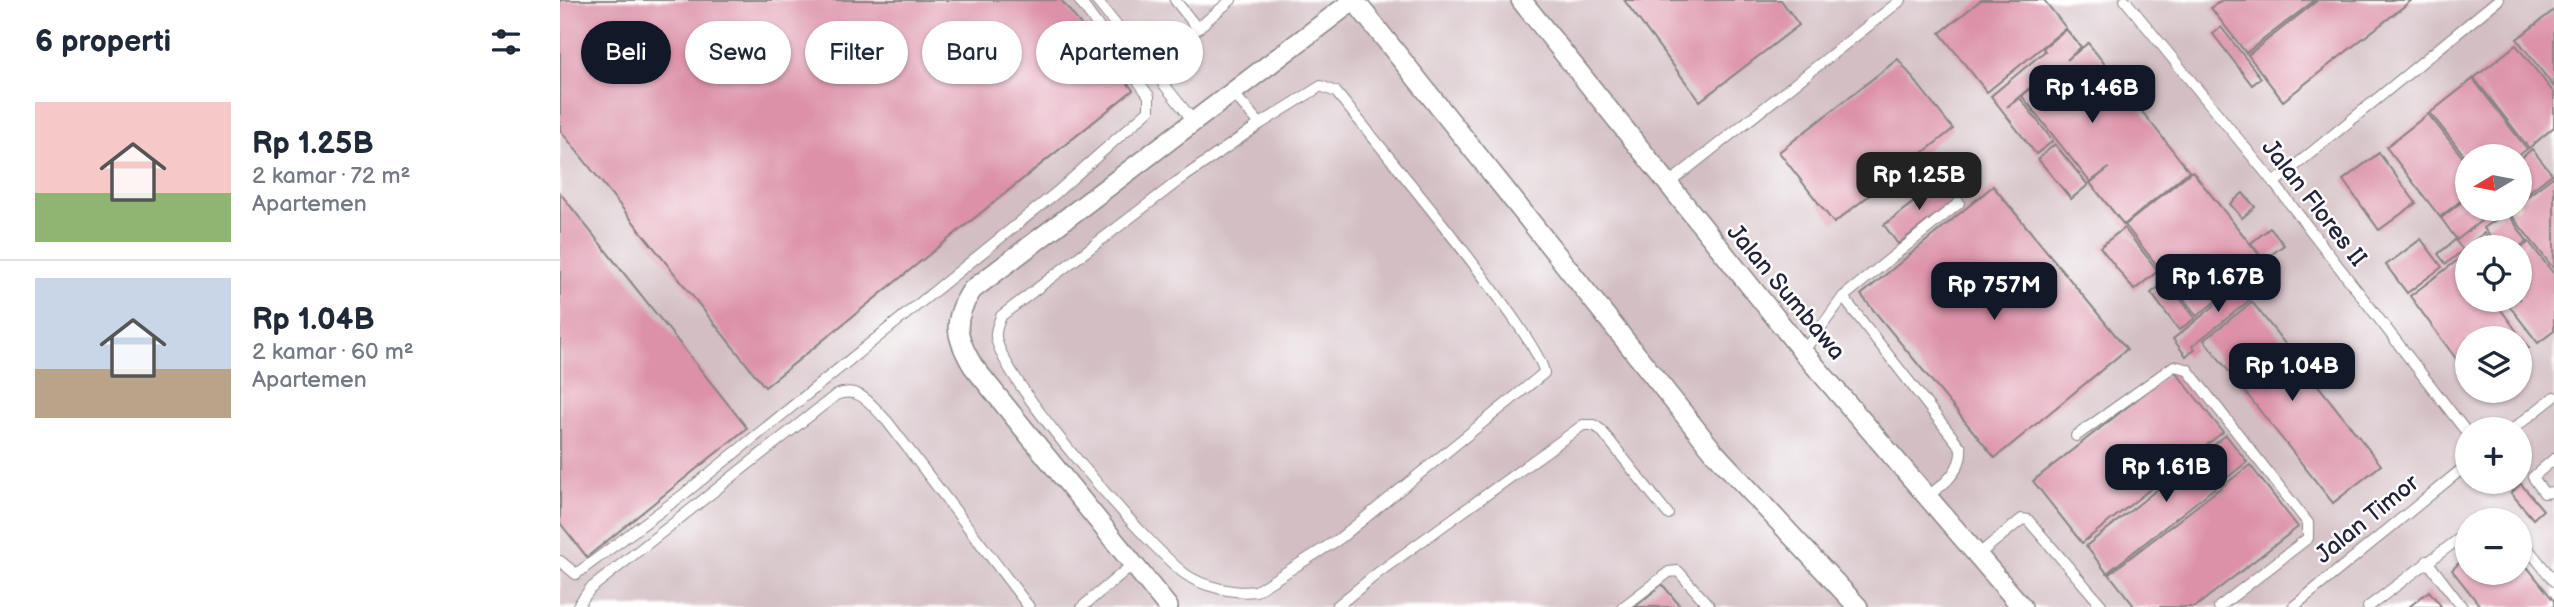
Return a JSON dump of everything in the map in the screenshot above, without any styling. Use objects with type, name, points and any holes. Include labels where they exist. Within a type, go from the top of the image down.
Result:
[{"type":"street","points":[[1168,607],[973,366],[964,350],[957,322],[960,308],[972,290],[1354,0],[1714,452],[1858,607]]},
{"type":"street","name":"Jalan Sumbawa","points":[[1521,0],[1803,352],[1983,550],[2022,607]]},
{"type":"lane","points":[[560,561],[576,574],[684,494],[1057,192],[1149,110],[1149,96],[1079,0]]},
{"type":"lane","points":[[1096,0],[1113,21]]},
{"type":"lane","points":[[1175,0],[1192,21]]},
{"type":"lane","points":[[1203,25],[1231,0]]},
{"type":"lane","points":[[1667,185],[1901,0]]},
{"type":"lane","name":"Jalan Flores II","points":[[2125,0],[2274,183],[2455,417]]},
{"type":"lane","points":[[2274,183],[2498,0]]},
{"type":"lane","points":[[1164,84],[1195,123]]},
{"type":"lane","points":[[1321,86],[1336,92],[1508,311],[1541,357],[1544,373],[1339,539],[1256,591],[1247,592],[1231,591],[1187,576],[1142,535],[1052,426],[1016,377],[996,339],[1001,316],[1177,182],[1260,124],[1310,90],[1321,86]]},
{"type":"lane","points":[[1233,93],[1260,124]]},
{"type":"lane","points":[[1803,352],[1843,297],[1959,204]]},
{"type":"lane","points":[[1843,297],[1961,448],[1961,461],[1954,473],[1932,493]]},
{"type":"lane","points":[[2077,436],[2174,366],[2188,369],[2308,523],[2310,530],[2308,538],[2219,607]]},
{"type":"lane","points":[[577,607],[590,589],[688,509],[846,391],[862,396],[887,421],[1029,607]]},
{"type":"lane","points":[[2528,417],[2554,397]]},
{"type":"lane","points":[[1336,607],[1379,572],[1584,425],[1594,425],[1601,430],[1668,514]]},
{"type":"lane","points":[[2554,459],[2535,474],[2533,481],[2544,493],[2554,492]]},
{"type":"lane","name":"Jalan Timor","points":[[2293,607],[2455,475]]},
{"type":"lane","points":[[1983,550],[2022,519],[2028,520],[2103,607]]},
{"type":"lane","points":[[2368,607],[2455,542]]},
{"type":"lane","points":[[2532,554],[2554,581]]},
{"type":"lane","points":[[2427,562],[2462,607]]},
{"type":"lane","points":[[1082,607],[1133,564]]},
{"type":"lane","points":[[1623,607],[1669,572],[1678,571],[1710,607]]},
{"type":"shaded area","points":[[560,0],[2554,0],[2554,607],[560,607]]},
{"type":"building","points":[[560,0],[1061,0],[1078,21],[1036,21],[1036,84],[1128,84],[1133,90],[765,387],[560,130]]},
{"type":"building","points":[[1624,0],[1781,0],[1799,25],[1700,101]]},
{"type":"building","points":[[1981,0],[2044,0],[2066,28],[1987,92],[1940,33]]},
{"type":"building","points":[[2222,0],[2315,0],[2246,53],[2211,8]]},
{"type":"building","points":[[2318,0],[2412,0],[2283,101],[2248,55]]},
{"type":"building","points":[[2554,10],[2554,87],[2517,39]]},
{"type":"building","points":[[2221,27],[2261,78],[2252,85],[2213,34]]},
{"type":"building","points":[[2066,29],[2081,47],[2067,60],[2088,43],[2189,171],[2124,225],[2090,183],[2109,168],[2090,182],[2022,96],[2057,65],[2007,107],[2020,98],[2053,141],[2036,154],[1991,96],[2045,51],[2043,48]]},
{"type":"building","points":[[2516,45],[2554,93],[2554,127],[2532,145],[2526,144],[2474,78]]},
{"type":"building","points":[[1898,59],[1953,129],[1834,223],[1779,152]]},
{"type":"building","points":[[2473,79],[2523,144],[2455,144],[2430,113]]},
{"type":"building","points":[[2428,114],[2455,148],[2455,205],[2440,217],[2386,147]]},
{"type":"building","points":[[2055,144],[2088,185],[2071,199],[2038,159]]},
{"type":"building","points":[[2532,149],[2552,174],[2532,190]]},
{"type":"building","points":[[2379,153],[2416,203],[2379,230],[2343,180]]},
{"type":"building","points":[[2192,171],[2265,262],[2197,316],[2125,225]]},
{"type":"building","points":[[2554,176],[2554,269],[2532,241],[2532,235],[2527,235],[2516,221],[2532,221],[2532,193]]},
{"type":"building","points":[[1941,181],[1955,200],[1898,244],[1884,225]]},
{"type":"building","points":[[1993,186],[2127,349],[1995,458],[1861,295]]},
{"type":"building","points":[[560,193],[747,428],[587,557],[560,523]]},
{"type":"building","points":[[2243,193],[2255,207],[2242,218],[2230,204]]},
{"type":"building","points":[[2455,207],[2455,221],[2481,221],[2463,235],[2455,235],[2455,237],[2441,218]]},
{"type":"building","points":[[2494,221],[2513,221],[2523,235],[2489,235],[2484,228]]},
{"type":"building","points":[[2124,228],[2158,271],[2134,290],[2100,247]]},
{"type":"building","points":[[2270,228],[2284,245],[2264,260],[2251,243]]},
{"type":"building","points":[[2421,239],[2442,267],[2407,293],[2386,265]]},
{"type":"building","points":[[2455,240],[2455,257],[2446,264],[2438,254]]},
{"type":"building","points":[[2532,246],[2554,274],[2554,331],[2538,343],[2532,335],[2532,326],[2525,326],[2514,312],[2532,312]]},
{"type":"building","points":[[2455,262],[2455,312],[2503,312],[2513,326],[2455,326],[2455,357],[2410,296]]},
{"type":"building","points":[[2254,274],[2265,288],[2192,346],[2195,349],[2186,356],[2173,339]]},
{"type":"building","points":[[2167,281],[2195,318],[2179,330],[2151,293]]},
{"type":"building","points":[[2252,302],[2381,465],[2333,503],[2204,340]]},
{"type":"building","points":[[2174,370],[2223,432],[2082,543],[2033,481]]},
{"type":"building","points":[[2226,435],[2247,462],[2107,573],[2086,546]]},
{"type":"building","points":[[2250,465],[2298,527],[2195,607],[2135,607],[2109,574]]},
{"type":"building","points":[[2512,494],[2529,494],[2543,510],[2533,519],[2532,508],[2524,508]]},
{"type":"building","points":[[2532,573],[2554,601],[2554,607],[2481,607],[2464,585],[2532,585]]},
{"type":"building","points":[[1662,584],[1681,607],[1635,607]]},
{"type":"building","points":[[2429,591],[2442,607],[2409,607]]}]
